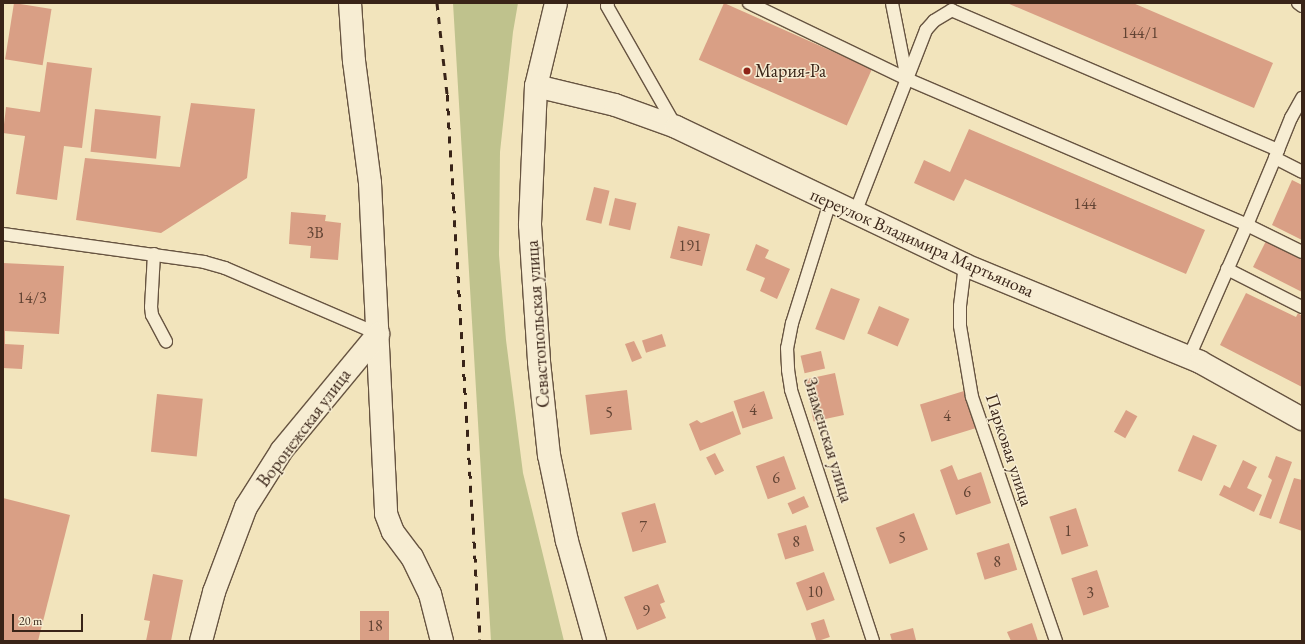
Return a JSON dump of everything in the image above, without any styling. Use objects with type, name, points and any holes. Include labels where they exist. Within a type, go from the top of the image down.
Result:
[{"type":"street","points":[[350,3],[354,61],[370,183],[386,514],[393,532],[412,557],[430,594],[442,641]]},
{"type":"street","name":"Севастопольская улица","points":[[556,3],[536,86],[530,225],[539,362],[549,455],[567,541],[595,641]]},
{"type":"street","name":"переулок Владимира Мартьянова","points":[[536,86],[626,108],[676,127],[830,202],[965,265],[1189,357],[1302,419]]},
{"type":"street","name":"Воронежская улица","points":[[201,641],[214,592],[246,507],[282,450],[378,334]]},
{"type":"lane","points":[[608,3],[607,6],[676,127]]},
{"type":"lane","points":[[749,3],[907,79],[1247,225],[1302,252]]},
{"type":"lane","points":[[892,3],[907,79]]},
{"type":"lane","points":[[1298,3],[1302,6]]},
{"type":"lane","points":[[855,213],[926,30],[934,21],[952,10],[1276,154],[1302,172]]},
{"type":"lane","points":[[1189,357],[1247,225],[1276,154],[1302,98]]},
{"type":"lane","name":"Знаменская улица","points":[[830,202],[792,323],[787,348],[788,370],[791,390],[873,641]]},
{"type":"lane","points":[[3,234],[154,254],[225,268],[378,334]]},
{"type":"lane","points":[[154,254],[152,315],[166,341]]},
{"type":"lane","name":"Парковая улица","points":[[965,265],[960,306],[960,326],[972,397],[1056,641]]},
{"type":"lane","points":[[1227,269],[1302,307]]},
{"type":"green space","points":[[453,3],[518,3],[513,32],[500,152],[499,255],[506,340],[523,473],[564,641],[491,641]]},
{"type":"building","points":[[14,3],[52,9],[43,65],[5,59]]},
{"type":"building","points":[[724,3],[872,69],[847,126],[699,60]]},
{"type":"building","points":[[1007,3],[1133,3],[1273,63],[1254,108]]},
{"type":"building","points":[[47,62],[92,68],[82,148],[64,146],[57,200],[16,194],[25,136],[3,133],[6,107],[40,112]]},
{"type":"building","points":[[191,103],[255,109],[247,178],[161,233],[76,220],[85,158],[180,167]]},
{"type":"building","points":[[95,109],[161,116],[156,159],[91,152]]},
{"type":"building","points":[[969,129],[1205,230],[1186,274],[965,179],[954,201],[914,183],[924,160],[950,172]]},
{"type":"building","points":[[1292,180],[1302,185],[1302,240],[1272,225]]},
{"type":"building","points":[[594,187],[610,191],[601,224],[586,220]]},
{"type":"building","points":[[615,198],[636,203],[630,230],[609,225]]},
{"type":"building","points":[[291,212],[326,215],[325,221],[341,223],[338,260],[310,258],[311,246],[289,244]]},
{"type":"building","points":[[678,226],[710,234],[702,266],[670,258]]},
{"type":"building","points":[[1266,241],[1302,259],[1302,292],[1253,267]]},
{"type":"building","points":[[756,244],[769,250],[765,258],[790,269],[777,299],[760,291],[765,278],[746,270]]},
{"type":"building","points":[[3,263],[64,266],[59,334],[5,331],[5,344],[24,345],[22,369],[3,368]]},
{"type":"building","points":[[831,288],[860,299],[844,340],[815,329]]},
{"type":"building","points":[[1246,293],[1296,317],[1298,313],[1302,316],[1302,387],[1220,345]]},
{"type":"building","points":[[879,306],[909,319],[898,347],[867,334]]},
{"type":"building","points":[[662,334],[666,346],[646,353],[642,340]]},
{"type":"building","points":[[634,341],[642,358],[632,362],[625,344]]},
{"type":"building","points":[[821,351],[825,369],[805,373],[801,356]]},
{"type":"building","points":[[835,373],[844,415],[814,422],[805,379]]},
{"type":"building","points":[[627,390],[632,430],[590,435],[585,395]]},
{"type":"building","points":[[764,391],[773,419],[743,428],[734,401]]},
{"type":"building","points":[[964,391],[975,428],[931,442],[920,404]]},
{"type":"building","points":[[157,394],[203,399],[197,456],[151,452]]},
{"type":"building","points":[[1126,410],[1137,416],[1125,438],[1114,432]]},
{"type":"building","points":[[733,411],[741,434],[700,451],[689,424],[697,420],[701,423]]},
{"type":"building","points":[[1193,435],[1217,445],[1202,481],[1178,471]]},
{"type":"building","points":[[715,453],[724,471],[715,475],[706,458]]},
{"type":"building","points":[[784,456],[796,489],[768,499],[756,466]]},
{"type":"building","points":[[1276,456],[1292,462],[1271,519],[1259,515],[1272,480],[1268,477]]},
{"type":"building","points":[[1243,460],[1257,467],[1247,488],[1262,495],[1254,512],[1219,495],[1224,485],[1230,488]]},
{"type":"building","points":[[952,465],[958,480],[981,472],[991,503],[956,515],[940,470]]},
{"type":"building","points":[[1294,478],[1302,480],[1302,531],[1279,523]]},
{"type":"building","points":[[804,496],[809,507],[792,514],[788,503]]},
{"type":"building","points":[[3,498],[70,515],[38,641],[3,641]]},
{"type":"building","points":[[655,503],[666,542],[633,552],[621,513]]},
{"type":"building","points":[[1076,508],[1088,546],[1062,555],[1049,517]]},
{"type":"building","points":[[914,513],[928,549],[890,564],[876,528]]},
{"type":"building","points":[[806,525],[814,551],[785,560],[777,534]]},
{"type":"building","points":[[1009,543],[1017,570],[985,580],[976,553]]},
{"type":"building","points":[[1097,570],[1109,607],[1083,615],[1071,578]]},
{"type":"building","points":[[824,572],[835,600],[807,611],[796,583]]},
{"type":"building","points":[[153,574],[183,580],[171,641],[146,641],[150,621],[144,620]]},
{"type":"building","points":[[658,584],[665,602],[660,604],[666,618],[637,630],[624,597]]},
{"type":"building","points":[[360,611],[389,611],[389,641],[360,641]]},
{"type":"building","points":[[824,619],[830,637],[816,641],[811,623]]},
{"type":"building","points":[[1032,623],[1038,641],[1011,641],[1007,632]]},
{"type":"building","points":[[913,628],[916,640],[892,641],[890,634]]},
{"type":"railway","points":[[437,3],[447,94],[480,641]]},
{"type":"place","name":"Мария-Ра","points":[[747,71]]}]
